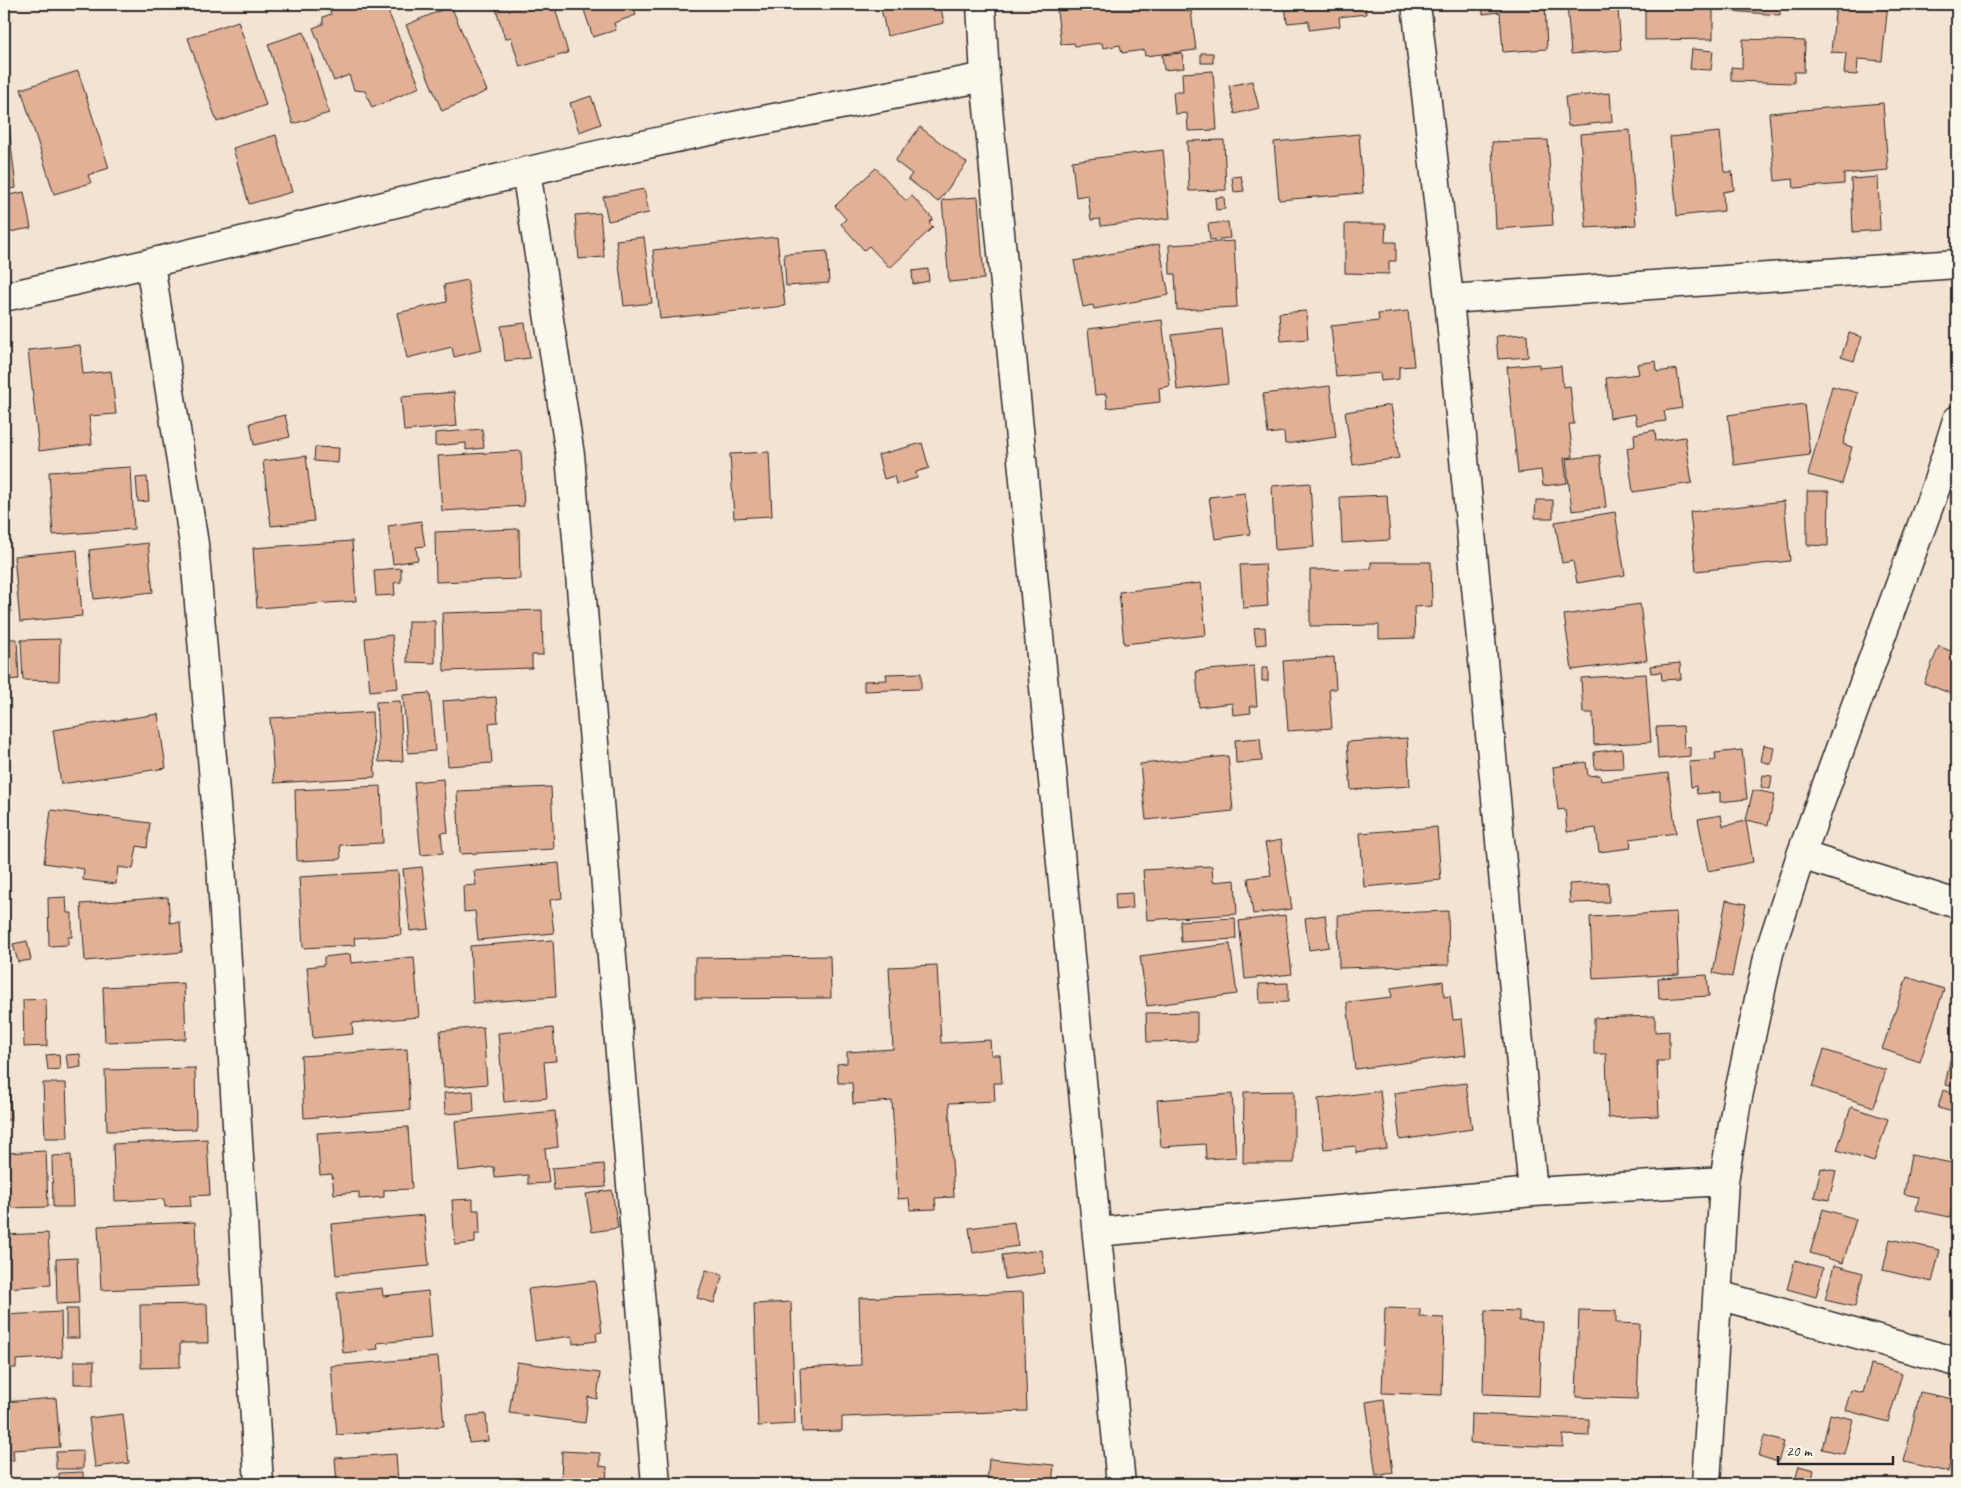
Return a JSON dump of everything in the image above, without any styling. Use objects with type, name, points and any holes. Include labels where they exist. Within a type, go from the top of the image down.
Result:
[{"type":"street","points":[[981,4],[985,77],[1121,1484]]},
{"type":"street","points":[[1416,4],[1449,299],[1533,1192]]},
{"type":"street","points":[[4,297],[150,264],[526,171],[728,127],[985,77]]},
{"type":"street","points":[[526,171],[570,454],[656,1484]]},
{"type":"street","points":[[150,264],[194,544],[221,864],[259,1484]]},
{"type":"street","points":[[1449,299],[1957,264]]},
{"type":"street","points":[[1706,1484],[1724,1182],[1736,1106],[1769,954],[1801,855],[1937,484],[1957,420]]},
{"type":"street","points":[[1801,855],[1957,904]]},
{"type":"street","points":[[1097,1232],[1533,1192],[1724,1182]]},
{"type":"street","points":[[1718,1295],[1957,1362]]},
{"type":"building","points":[[327,4],[385,4],[420,87],[372,108],[365,91],[354,90],[349,75],[334,81],[313,28],[323,24],[323,17],[331,14]]},
{"type":"building","points":[[500,4],[554,4],[568,53],[520,67],[511,37],[505,39],[496,9],[501,8]]},
{"type":"building","points":[[582,4],[632,4],[636,15],[614,23],[616,30],[593,37]]},
{"type":"building","points":[[880,4],[940,4],[944,23],[887,36]]},
{"type":"building","points":[[1069,4],[1186,4],[1187,12],[1191,11],[1196,50],[1145,56],[1144,50],[1122,53],[1120,45],[1103,48],[1102,43],[1075,46],[1074,43],[1061,44],[1057,11],[1069,10]]},
{"type":"building","points":[[1285,4],[1365,4],[1366,14],[1339,17],[1340,26],[1309,30],[1309,21],[1287,23]]},
{"type":"building","points":[[1482,4],[1545,4],[1547,49],[1503,52],[1500,12],[1483,14]]},
{"type":"building","points":[[1567,4],[1624,4],[1625,8],[1618,9],[1621,50],[1571,54]]},
{"type":"building","points":[[1645,4],[1713,4],[1713,39],[1645,40]]},
{"type":"building","points":[[1731,4],[1780,4],[1780,15],[1730,11]]},
{"type":"building","points":[[1836,4],[1888,4],[1882,61],[1858,59],[1857,75],[1844,74],[1846,53],[1831,52]]},
{"type":"building","points":[[451,6],[487,91],[442,111],[406,25]]},
{"type":"building","points":[[238,21],[266,105],[217,122],[188,38]]},
{"type":"building","points":[[304,32],[329,113],[293,124],[268,44]]},
{"type":"building","points":[[1743,39],[1805,41],[1804,72],[1794,72],[1794,83],[1731,81],[1731,67],[1742,68]]},
{"type":"building","points":[[1692,49],[1713,51],[1711,70],[1690,69]]},
{"type":"building","points":[[1182,53],[1184,68],[1164,70],[1162,55]]},
{"type":"building","points":[[1201,53],[1213,53],[1213,63],[1201,63]]},
{"type":"building","points":[[78,71],[109,168],[88,175],[91,183],[54,194],[21,89]]},
{"type":"building","points":[[1213,71],[1217,130],[1188,131],[1187,113],[1175,114],[1173,92],[1183,92],[1182,73]]},
{"type":"building","points":[[1252,81],[1259,108],[1235,114],[1229,86]]},
{"type":"building","points":[[4,84],[16,188],[4,190]]},
{"type":"building","points":[[1610,93],[1612,122],[1568,126],[1565,97]]},
{"type":"building","points":[[591,96],[601,124],[579,132],[570,103]]},
{"type":"building","points":[[1883,103],[1888,170],[1844,174],[1844,184],[1794,188],[1793,179],[1775,181],[1769,113]]},
{"type":"building","points":[[920,127],[967,163],[938,202],[908,179],[912,174],[895,161]]},
{"type":"building","points":[[1630,130],[1636,225],[1586,228],[1580,134]]},
{"type":"building","points":[[1720,132],[1724,172],[1732,172],[1734,190],[1723,192],[1724,211],[1677,216],[1670,137]]},
{"type":"building","points":[[1359,134],[1363,193],[1279,200],[1274,142]]},
{"type":"building","points":[[276,135],[292,192],[249,204],[233,148]]},
{"type":"building","points":[[1224,140],[1226,190],[1189,191],[1187,141]]},
{"type":"building","points":[[1548,140],[1553,225],[1496,229],[1492,142]]},
{"type":"building","points":[[1163,150],[1170,218],[1101,226],[1100,219],[1091,220],[1088,195],[1076,197],[1072,161]]},
{"type":"building","points":[[876,168],[906,201],[912,196],[933,219],[929,223],[933,227],[890,268],[869,246],[864,250],[841,224],[846,219],[835,206]]},
{"type":"building","points":[[1241,176],[1244,191],[1234,192],[1232,177]]},
{"type":"building","points":[[1878,177],[1880,230],[1853,232],[1851,179]]},
{"type":"building","points":[[644,189],[649,213],[608,221],[603,197]]},
{"type":"building","points":[[24,192],[31,228],[4,233],[4,196]]},
{"type":"building","points":[[978,197],[984,279],[949,282],[942,200]]},
{"type":"building","points":[[1224,197],[1225,209],[1216,210],[1215,198]]},
{"type":"building","points":[[600,213],[604,257],[579,259],[575,215]]},
{"type":"building","points":[[1228,222],[1230,238],[1210,240],[1208,224]]},
{"type":"building","points":[[1345,224],[1386,224],[1385,242],[1396,242],[1396,261],[1389,261],[1389,274],[1345,273]]},
{"type":"building","points":[[644,237],[652,303],[624,306],[616,240]]},
{"type":"building","points":[[777,237],[785,306],[660,319],[653,250]]},
{"type":"building","points":[[1234,241],[1237,307],[1177,310],[1175,274],[1170,274],[1169,245]]},
{"type":"building","points":[[1159,244],[1169,295],[1094,309],[1093,305],[1083,307],[1074,261]]},
{"type":"building","points":[[827,251],[829,283],[786,286],[784,254]]},
{"type":"building","points":[[928,269],[929,281],[913,284],[912,271]]},
{"type":"building","points":[[467,280],[482,350],[454,357],[452,347],[407,358],[397,313],[447,302],[444,285]]},
{"type":"building","points":[[1306,311],[1308,339],[1281,341],[1279,313]]},
{"type":"building","points":[[1408,311],[1414,366],[1399,367],[1399,379],[1381,381],[1380,373],[1336,377],[1331,326],[1379,321],[1378,314]]},
{"type":"building","points":[[1162,320],[1170,386],[1159,388],[1160,402],[1107,408],[1106,394],[1095,395],[1088,329]]},
{"type":"building","points":[[525,323],[530,358],[505,361],[501,326]]},
{"type":"building","points":[[1222,329],[1228,384],[1177,390],[1172,335]]},
{"type":"building","points":[[1849,333],[1862,337],[1854,361],[1841,357]]},
{"type":"building","points":[[1527,334],[1528,357],[1498,359],[1496,336]]},
{"type":"building","points":[[80,345],[83,374],[111,371],[116,414],[89,416],[92,444],[39,451],[28,350]]},
{"type":"building","points":[[1656,361],[1657,372],[1677,369],[1682,408],[1664,411],[1666,421],[1637,425],[1635,414],[1610,418],[1606,378],[1639,374],[1637,364]]},
{"type":"building","points":[[1539,364],[1539,368],[1561,366],[1563,387],[1570,386],[1574,424],[1569,424],[1573,457],[1564,458],[1567,483],[1543,486],[1541,470],[1518,473],[1507,367]]},
{"type":"building","points":[[1330,386],[1336,437],[1285,444],[1284,432],[1268,434],[1263,394]]},
{"type":"building","points":[[1832,386],[1858,393],[1843,444],[1852,447],[1842,484],[1808,475]]},
{"type":"building","points":[[454,392],[457,426],[404,431],[401,397]]},
{"type":"building","points":[[1804,404],[1810,455],[1734,465],[1728,415]]},
{"type":"building","points":[[1391,405],[1399,458],[1353,465],[1345,412]]},
{"type":"building","points":[[285,415],[290,437],[254,445],[250,423]]},
{"type":"building","points":[[482,429],[484,448],[466,450],[466,443],[435,446],[435,433]]},
{"type":"building","points":[[1655,430],[1656,441],[1685,437],[1692,483],[1633,492],[1627,448],[1635,446],[1634,434]]},
{"type":"building","points":[[922,443],[929,468],[916,472],[917,478],[896,484],[894,476],[884,479],[878,455]]},
{"type":"building","points":[[315,447],[339,448],[338,463],[314,461]]},
{"type":"building","points":[[521,451],[524,506],[442,511],[438,456]]},
{"type":"building","points":[[769,452],[772,516],[734,518],[730,454]]},
{"type":"building","points":[[1600,455],[1606,507],[1572,511],[1566,459]]},
{"type":"building","points":[[306,456],[314,521],[271,526],[263,461]]},
{"type":"building","points":[[131,467],[134,529],[53,535],[49,472]]},
{"type":"building","points":[[147,477],[149,501],[138,502],[136,478]]},
{"type":"building","points":[[1310,483],[1314,547],[1275,550],[1272,486]]},
{"type":"building","points":[[1807,491],[1829,491],[1828,546],[1807,545]]},
{"type":"building","points":[[1245,493],[1250,534],[1215,539],[1209,497]]},
{"type":"building","points":[[1387,495],[1390,540],[1342,543],[1340,497]]},
{"type":"building","points":[[1536,500],[1553,500],[1553,518],[1535,518]]},
{"type":"building","points":[[1784,501],[1790,561],[1696,571],[1690,512]]},
{"type":"building","points":[[1615,512],[1625,575],[1577,583],[1573,561],[1562,563],[1555,522]]},
{"type":"building","points":[[421,521],[425,546],[416,547],[418,560],[393,564],[388,526]]},
{"type":"building","points":[[519,529],[520,579],[436,582],[435,532]]},
{"type":"building","points":[[352,541],[356,601],[257,608],[253,548]]},
{"type":"building","points":[[148,543],[153,592],[94,599],[89,550]]},
{"type":"building","points":[[77,550],[82,616],[20,622],[14,556]]},
{"type":"building","points":[[1371,562],[1431,562],[1432,606],[1414,607],[1415,638],[1379,639],[1379,625],[1310,626],[1310,570],[1371,569]]},
{"type":"building","points":[[1265,564],[1268,606],[1243,608],[1240,565]]},
{"type":"building","points":[[4,567],[6,567],[11,612],[4,612]]},
{"type":"building","points":[[401,568],[401,582],[394,583],[395,595],[376,596],[374,570]]},
{"type":"building","points":[[1201,583],[1206,635],[1124,644],[1119,592]]},
{"type":"building","points":[[1640,604],[1647,660],[1572,670],[1564,615]]},
{"type":"building","points":[[542,610],[543,655],[532,655],[532,668],[444,671],[442,613]]},
{"type":"building","points":[[408,621],[435,621],[435,663],[407,662]]},
{"type":"building","points":[[1265,627],[1266,644],[1256,645],[1254,628]]},
{"type":"building","points":[[392,635],[398,688],[370,691],[365,638]]},
{"type":"building","points":[[4,639],[17,639],[19,679],[4,680]]},
{"type":"building","points":[[60,639],[59,681],[23,680],[21,640]]},
{"type":"building","points":[[1939,646],[1957,654],[1957,696],[1924,683]]},
{"type":"building","points":[[1334,657],[1336,689],[1329,689],[1332,728],[1288,731],[1283,661]]},
{"type":"building","points":[[1680,663],[1681,679],[1662,680],[1661,672],[1651,673],[1650,666]]},
{"type":"building","points":[[1254,666],[1257,706],[1250,706],[1251,713],[1233,715],[1232,703],[1199,707],[1196,671]]},
{"type":"building","points":[[1262,668],[1268,668],[1268,681],[1262,681]]},
{"type":"building","points":[[921,673],[921,689],[864,691],[864,681],[887,680],[886,674]]},
{"type":"building","points":[[1646,674],[1651,742],[1594,745],[1593,713],[1583,713],[1581,678]]},
{"type":"building","points":[[430,693],[435,751],[408,753],[403,695]]},
{"type":"building","points":[[496,697],[498,722],[489,723],[492,763],[448,766],[443,701]]},
{"type":"building","points":[[400,701],[403,761],[379,762],[376,702]]},
{"type":"building","points":[[372,712],[375,777],[274,783],[270,718]]},
{"type":"building","points":[[158,714],[166,768],[61,784],[53,730]]},
{"type":"building","points":[[1683,726],[1684,748],[1690,747],[1690,756],[1658,759],[1656,727]]},
{"type":"building","points":[[1260,738],[1262,761],[1236,763],[1235,740]]},
{"type":"building","points":[[1407,738],[1410,786],[1351,790],[1347,742]]},
{"type":"building","points":[[1764,745],[1774,747],[1771,764],[1761,761]]},
{"type":"building","points":[[1622,749],[1623,768],[1595,769],[1594,752]]},
{"type":"building","points":[[1742,750],[1747,799],[1720,802],[1720,792],[1697,794],[1696,786],[1691,787],[1689,762],[1716,760],[1715,753]]},
{"type":"building","points":[[1228,756],[1233,811],[1146,820],[1140,764]]},
{"type":"building","points":[[1586,762],[1588,776],[1600,775],[1601,781],[1668,773],[1676,833],[1630,839],[1631,848],[1599,852],[1596,828],[1567,832],[1565,809],[1558,810],[1553,767]]},
{"type":"building","points":[[1763,775],[1772,776],[1770,789],[1761,787]]},
{"type":"building","points":[[443,779],[448,832],[441,833],[443,853],[421,855],[414,782]]},
{"type":"building","points":[[381,786],[383,843],[340,845],[341,859],[297,861],[295,790]]},
{"type":"building","points":[[551,787],[554,849],[460,854],[457,791]]},
{"type":"building","points":[[1753,790],[1775,794],[1768,825],[1746,820]]},
{"type":"building","points":[[51,810],[150,823],[147,848],[137,846],[133,869],[118,867],[116,884],[83,880],[84,869],[44,863]]},
{"type":"building","points":[[1721,815],[1723,826],[1746,821],[1753,862],[1708,871],[1698,819]]},
{"type":"building","points":[[1437,827],[1441,880],[1364,887],[1360,833]]},
{"type":"building","points":[[1281,840],[1292,909],[1253,914],[1248,878],[1271,875],[1265,843]]},
{"type":"building","points":[[559,863],[562,898],[550,900],[554,933],[478,940],[475,911],[464,912],[463,886],[476,885],[474,871]]},
{"type":"building","points":[[1212,866],[1213,882],[1235,880],[1237,914],[1147,920],[1143,870]]},
{"type":"building","points":[[422,867],[429,929],[410,931],[403,869]]},
{"type":"building","points":[[398,871],[401,935],[354,938],[355,945],[303,948],[299,877]]},
{"type":"building","points":[[1608,882],[1609,902],[1570,903],[1569,884]]},
{"type":"building","points":[[1132,893],[1133,908],[1116,910],[1115,894]]},
{"type":"building","points":[[66,897],[67,913],[72,913],[72,937],[68,937],[68,945],[49,946],[48,898]]},
{"type":"building","points":[[168,897],[170,923],[180,922],[182,952],[85,961],[81,904]]},
{"type":"building","points":[[1726,900],[1746,904],[1732,977],[1713,973]]},
{"type":"building","points":[[1448,911],[1449,965],[1339,968],[1338,915]]},
{"type":"building","points":[[1676,912],[1679,974],[1593,979],[1590,917]]},
{"type":"building","points":[[1285,915],[1292,974],[1245,979],[1239,921]]},
{"type":"building","points":[[1325,915],[1329,947],[1309,950],[1305,918]]},
{"type":"building","points":[[1235,918],[1236,939],[1181,942],[1180,921]]},
{"type":"building","points":[[4,927],[7,958],[4,958]]},
{"type":"building","points":[[553,940],[556,997],[473,1003],[470,946]]},
{"type":"building","points":[[27,941],[31,960],[18,962],[13,944]]},
{"type":"building","points":[[1230,944],[1237,994],[1147,1006],[1140,956]]},
{"type":"building","points":[[350,954],[351,963],[414,957],[419,1017],[352,1023],[353,1034],[313,1038],[307,967],[324,965],[324,957]]},
{"type":"building","points":[[830,956],[831,998],[695,999],[695,958]]},
{"type":"building","points":[[937,965],[941,1043],[990,1040],[991,1055],[1000,1055],[1002,1083],[994,1083],[995,1101],[949,1103],[954,1197],[935,1198],[936,1209],[910,1210],[909,1198],[898,1199],[892,1101],[853,1104],[852,1083],[838,1083],[837,1064],[847,1063],[847,1052],[893,1049],[889,967]]},
{"type":"building","points":[[1707,975],[1709,996],[1659,999],[1658,978]]},
{"type":"building","points":[[1907,977],[1944,989],[1920,1062],[1882,1049]]},
{"type":"building","points":[[1443,981],[1444,997],[1450,996],[1453,1020],[1462,1019],[1466,1055],[1355,1069],[1347,1002],[1392,997],[1391,988]]},
{"type":"building","points":[[184,983],[186,1039],[105,1042],[103,987]]},
{"type":"building","points":[[1288,983],[1288,1002],[1260,1003],[1259,984]]},
{"type":"building","points":[[46,999],[47,1046],[24,1047],[23,1000]]},
{"type":"building","points":[[1197,1012],[1197,1041],[1147,1042],[1146,1013]]},
{"type":"building","points":[[1655,1016],[1655,1032],[1669,1031],[1669,1061],[1657,1061],[1659,1116],[1608,1118],[1606,1054],[1594,1054],[1594,1018]]},
{"type":"building","points":[[483,1027],[487,1084],[444,1088],[440,1031]]},
{"type":"building","points":[[1957,1027],[1957,1087],[1945,1085]]},
{"type":"building","points":[[553,1028],[556,1061],[544,1062],[547,1098],[504,1102],[498,1033]]},
{"type":"building","points":[[407,1049],[410,1110],[304,1118],[301,1056]]},
{"type":"building","points":[[1824,1050],[1886,1070],[1874,1107],[1812,1087]]},
{"type":"building","points":[[59,1054],[60,1069],[48,1070],[46,1055]]},
{"type":"building","points":[[80,1054],[81,1067],[68,1069],[66,1055]]},
{"type":"building","points":[[195,1068],[196,1129],[107,1131],[105,1070]]},
{"type":"building","points":[[4,1070],[8,1070],[11,1120],[4,1120]]},
{"type":"building","points":[[43,1083],[66,1083],[68,1138],[45,1138]]},
{"type":"building","points":[[1466,1083],[1472,1129],[1400,1140],[1394,1093]]},
{"type":"building","points":[[1943,1090],[1957,1094],[1957,1113],[1938,1108]]},
{"type":"building","points":[[473,1091],[474,1112],[445,1114],[444,1093]]},
{"type":"building","points":[[1294,1091],[1294,1163],[1243,1163],[1244,1092]]},
{"type":"building","points":[[1380,1091],[1387,1149],[1356,1153],[1356,1146],[1324,1149],[1318,1099]]},
{"type":"building","points":[[1232,1094],[1236,1157],[1206,1159],[1205,1144],[1161,1147],[1157,1100]]},
{"type":"building","points":[[1851,1107],[1888,1119],[1874,1162],[1837,1150]]},
{"type":"building","points":[[555,1111],[558,1147],[545,1149],[549,1183],[528,1184],[528,1175],[495,1178],[494,1167],[459,1171],[455,1121]]},
{"type":"building","points":[[408,1127],[412,1189],[384,1190],[384,1197],[359,1199],[359,1192],[334,1194],[332,1174],[320,1175],[317,1133]]},
{"type":"building","points":[[207,1139],[210,1195],[190,1196],[191,1206],[165,1207],[164,1199],[115,1201],[113,1144]]},
{"type":"building","points":[[46,1151],[48,1207],[4,1208],[4,1153]]},
{"type":"building","points":[[71,1155],[73,1207],[53,1207],[52,1156]]},
{"type":"building","points":[[1911,1155],[1957,1164],[1957,1206],[1953,1205],[1950,1217],[1916,1210],[1919,1197],[1904,1194]]},
{"type":"building","points":[[604,1164],[606,1187],[554,1190],[552,1168]]},
{"type":"building","points":[[1821,1168],[1836,1171],[1829,1200],[1814,1197]]},
{"type":"building","points":[[612,1190],[618,1228],[592,1232],[586,1194]]},
{"type":"building","points":[[473,1199],[473,1210],[479,1210],[480,1234],[475,1234],[475,1243],[455,1245],[452,1200]]},
{"type":"building","points":[[1823,1209],[1856,1219],[1843,1263],[1810,1253]]},
{"type":"building","points":[[424,1215],[429,1266],[336,1275],[331,1224]]},
{"type":"building","points":[[195,1222],[198,1286],[101,1290],[98,1226]]},
{"type":"building","points":[[1014,1222],[1018,1246],[973,1253],[969,1228]]},
{"type":"building","points":[[48,1233],[51,1285],[4,1288],[4,1235]]},
{"type":"building","points":[[1890,1239],[1940,1250],[1932,1282],[1883,1270]]},
{"type":"building","points":[[1042,1250],[1045,1273],[1005,1279],[1002,1255]]},
{"type":"building","points":[[77,1258],[79,1303],[57,1304],[56,1259]]},
{"type":"building","points":[[1795,1260],[1823,1268],[1816,1297],[1787,1289]]},
{"type":"building","points":[[1834,1265],[1863,1273],[1855,1307],[1825,1300]]},
{"type":"building","points":[[706,1270],[723,1275],[714,1303],[697,1298]]},
{"type":"building","points":[[595,1281],[602,1332],[596,1333],[597,1341],[573,1344],[572,1336],[535,1341],[528,1289]]},
{"type":"building","points":[[382,1288],[383,1296],[428,1291],[432,1338],[377,1343],[378,1349],[343,1353],[337,1293]]},
{"type":"building","points":[[1023,1292],[1027,1411],[842,1417],[842,1431],[802,1432],[800,1368],[861,1365],[859,1298]]},
{"type":"building","points":[[791,1302],[795,1424],[758,1426],[754,1304]]},
{"type":"building","points":[[207,1304],[208,1343],[180,1343],[180,1367],[141,1368],[140,1305]]},
{"type":"building","points":[[1385,1308],[1420,1309],[1420,1317],[1444,1318],[1442,1395],[1382,1393]]},
{"type":"building","points":[[66,1309],[78,1309],[79,1338],[66,1338]]},
{"type":"building","points":[[1485,1310],[1519,1311],[1519,1321],[1542,1322],[1539,1396],[1483,1394]]},
{"type":"building","points":[[1579,1310],[1616,1311],[1616,1323],[1640,1324],[1637,1399],[1576,1397]]},
{"type":"building","points":[[61,1312],[62,1357],[16,1360],[16,1368],[4,1368],[4,1315]]},
{"type":"building","points":[[438,1357],[444,1426],[337,1435],[331,1366]]},
{"type":"building","points":[[74,1361],[94,1361],[94,1384],[74,1384]]},
{"type":"building","points":[[517,1362],[600,1373],[597,1399],[588,1397],[585,1423],[509,1413]]},
{"type":"building","points":[[1871,1365],[1902,1374],[1888,1422],[1845,1410],[1851,1390],[1863,1393]]},
{"type":"building","points":[[1920,1392],[1957,1400],[1957,1432],[1948,1472],[1904,1462]]},
{"type":"building","points":[[56,1398],[60,1447],[13,1450],[14,1460],[4,1461],[4,1402]]},
{"type":"building","points":[[1384,1399],[1393,1473],[1376,1476],[1366,1402]]},
{"type":"building","points":[[123,1414],[129,1463],[95,1467],[89,1418]]},
{"type":"building","points":[[486,1414],[488,1441],[469,1443],[467,1416]]},
{"type":"building","points":[[1471,1414],[1589,1419],[1589,1436],[1563,1435],[1563,1447],[1470,1443]]},
{"type":"building","points":[[1830,1414],[1853,1419],[1844,1454],[1822,1449]]},
{"type":"building","points":[[1764,1436],[1784,1442],[1778,1462],[1759,1456]]},
{"type":"building","points":[[83,1451],[83,1469],[56,1469],[56,1452]]},
{"type":"building","points":[[562,1451],[600,1453],[600,1466],[607,1467],[606,1484],[561,1484]]},
{"type":"building","points":[[396,1454],[398,1484],[337,1484],[335,1458]]},
{"type":"building","points":[[989,1459],[1054,1465],[1052,1484],[987,1484]]},
{"type":"building","points":[[1799,1466],[1814,1470],[1811,1484],[1794,1484]]},
{"type":"building","points":[[83,1472],[83,1484],[59,1484],[59,1473]]},
{"type":"building","points":[[461,1479],[461,1484],[406,1484],[406,1483]]}]
